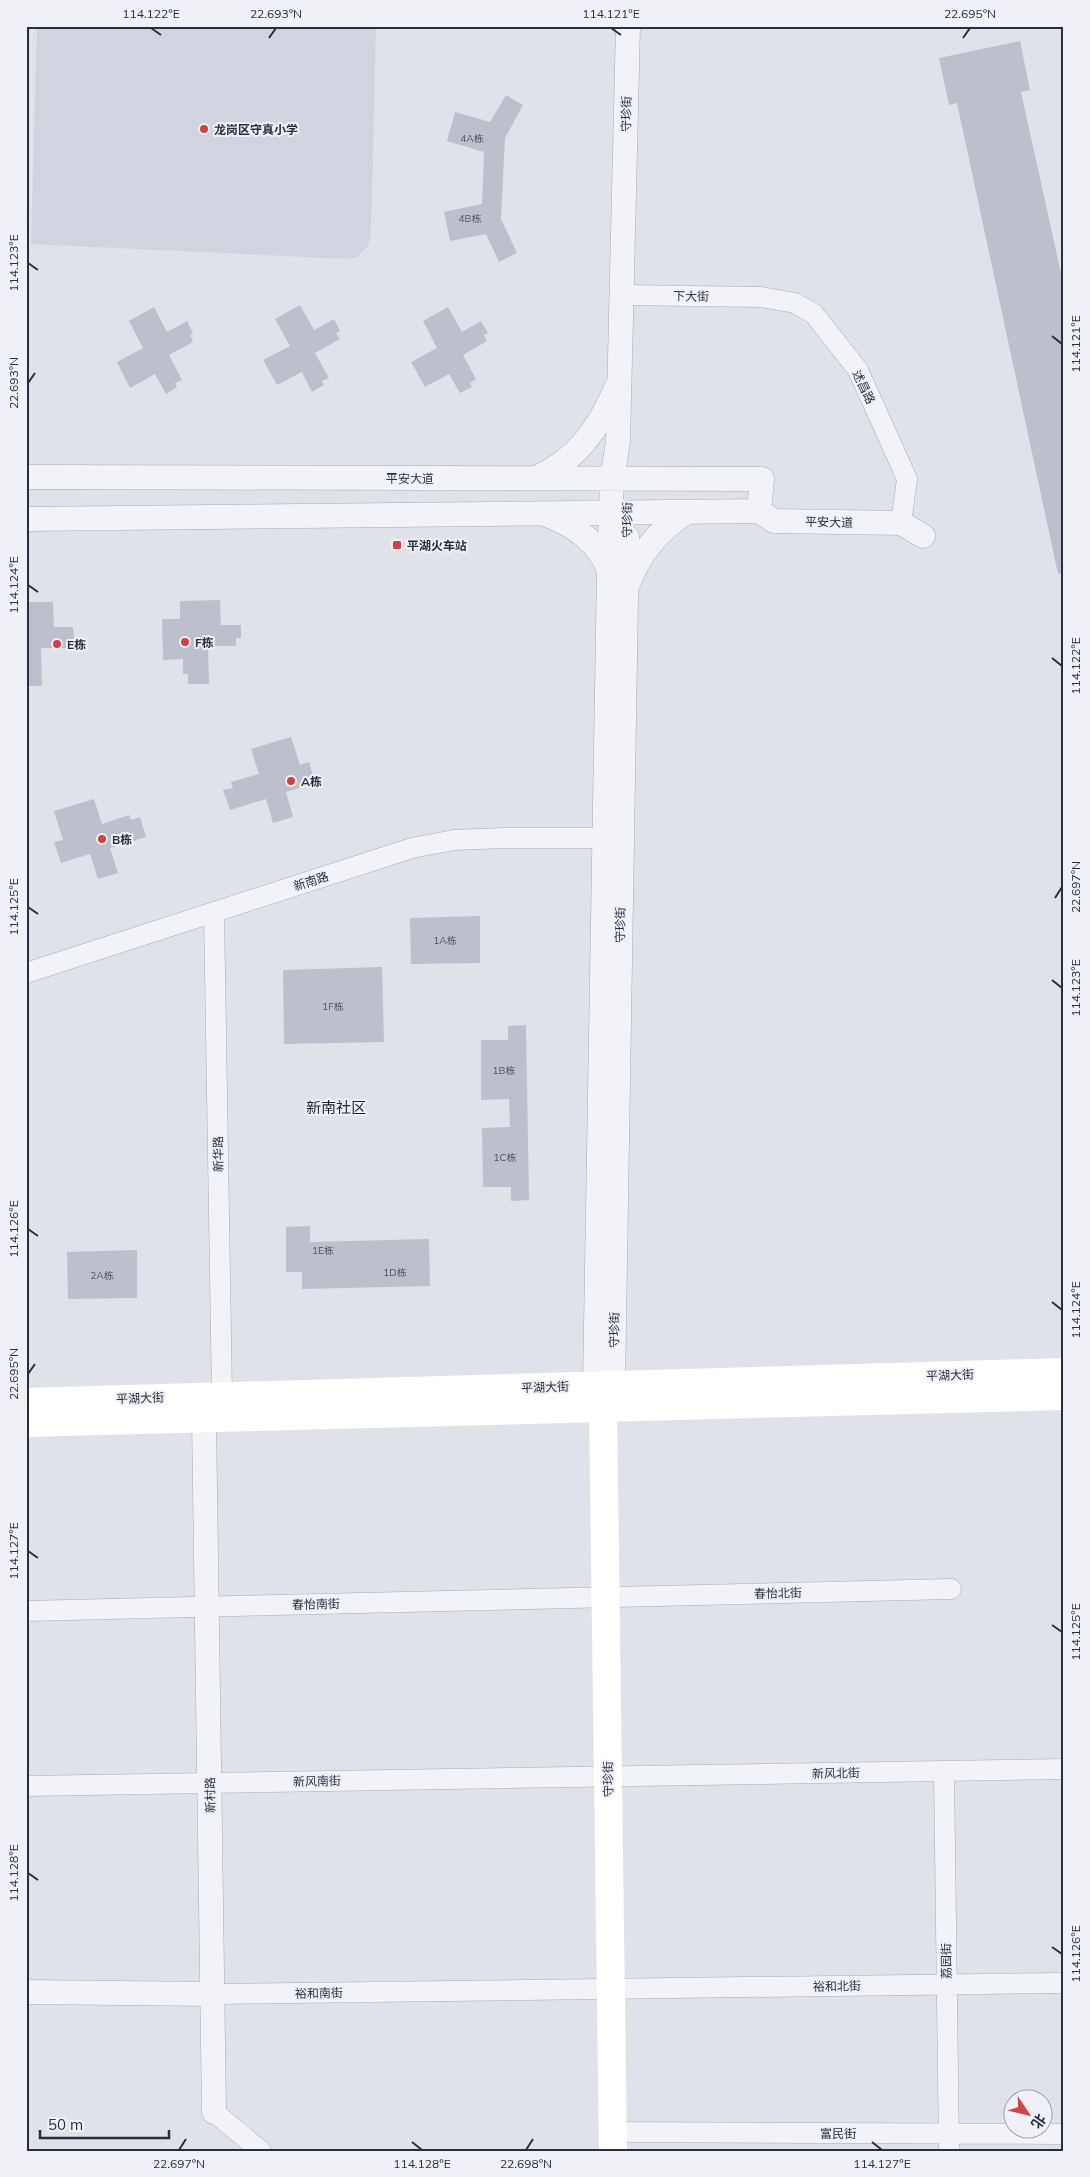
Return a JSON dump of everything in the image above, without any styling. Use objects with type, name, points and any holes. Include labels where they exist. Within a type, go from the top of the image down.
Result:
[{"type":"main road","name":"平湖大街","points":[[26,1423],[204,1418],[604,1393],[1064,1372]]},
{"type":"main road","name":"平湖大街","points":[[26,1402],[222,1396],[604,1393],[1064,1396]]},
{"type":"main road","name":"守珍街","points":[[604,1393],[613,2141]]},
{"type":"street","name":"守珍街","points":[[604,1393],[620,479],[618,442],[628,26]]},
{"type":"street","name":"下大街","points":[[622,294],[761,297]]},
{"type":"street","name":"述昌路","points":[[761,297],[795,303],[814,314],[858,370],[906,479],[901,523]]},
{"type":"street","points":[[534,478],[555,470],[570,458],[589,437],[607,409],[620,380]]},
{"type":"street","name":"平安大道","points":[[26,477],[762,479],[759,511]]},
{"type":"street","name":"平安大道","points":[[26,519],[759,511],[774,521],[901,523]]},
{"type":"street","points":[[543,514],[573,527],[588,538],[605,559],[618,580],[632,572],[653,542],[673,521],[687,512]]},
{"type":"street","points":[[901,523],[923,536]]},
{"type":"street","name":"守珍街","points":[[604,1393],[605,838],[618,580]]},
{"type":"street","name":"新南路","points":[[26,973],[412,848],[454,840],[605,838]]},
{"type":"street","name":"新华路","points":[[214,912],[222,1396]]},
{"type":"street","name":"新村路","points":[[204,1418],[214,2112],[261,2151]]},
{"type":"street","name":"春怡北街","points":[[606,1597],[951,1589]]},
{"type":"street","name":"春怡南街","points":[[26,1611],[606,1597]]},
{"type":"street","name":"新风北街","points":[[608,1776],[1064,1769]]},
{"type":"street","name":"荔园街","points":[[944,1771],[949,2142]]},
{"type":"street","name":"新风南街","points":[[26,1786],[608,1776]]},
{"type":"street","name":"裕和北街","points":[[611,1989],[1064,1983]]},
{"type":"street","name":"裕和南街","points":[[26,1992],[212,1994],[611,1989]]},
{"type":"street","name":"富民街","points":[[613,2141],[949,2142],[1064,2134]]},
{"type":"shaded area","name":"龙岗区守真小学","points":[[37,26],[376,26],[371,232],[368,246],[357,257],[349,259],[31,244]]},
{"type":"building","points":[[1020,41],[1030,90],[1021,92],[1064,287],[1064,573],[1058,574],[957,103],[949,105],[939,58]]},
{"type":"building","points":[[506,95],[523,105],[505,138],[501,219],[517,253],[499,262],[486,234],[450,241],[444,212],[482,204],[484,152],[447,141],[455,112],[490,122]]},
{"type":"building","points":[[300,305],[314,330],[334,319],[340,331],[336,333],[340,339],[315,353],[329,378],[322,381],[324,385],[312,392],[302,372],[277,385],[263,360],[290,346],[275,319]]},
{"type":"building","points":[[154,307],[167,332],[187,321],[193,333],[190,335],[193,342],[169,355],[182,380],[175,383],[177,387],[166,394],[155,374],[130,388],[117,362],[143,348],[129,321]]},
{"type":"building","points":[[448,307],[462,332],[481,321],[488,333],[484,335],[487,341],[463,355],[476,379],[470,383],[472,387],[460,393],[449,374],[425,387],[411,362],[437,348],[423,321]]},
{"type":"building","name":"F栋","points":[[220,600],[221,625],[241,625],[241,638],[236,638],[236,646],[208,646],[209,684],[188,684],[188,674],[183,674],[183,659],[163,660],[162,619],[180,619],[180,601]]},
{"type":"building","name":"E栋","points":[[26,602],[53,602],[54,627],[73,627],[74,640],[69,640],[70,648],[41,648],[42,686],[26,686]]},
{"type":"building","name":"A栋","points":[[291,737],[300,765],[309,762],[315,783],[286,792],[293,817],[273,823],[266,799],[230,810],[223,790],[233,788],[231,782],[259,774],[251,749]]},
{"type":"building","name":"B栋","points":[[94,799],[102,824],[129,815],[131,820],[140,817],[146,837],[110,848],[118,873],[98,879],[90,854],[61,863],[54,842],[63,840],[54,811]]},
{"type":"building","points":[[480,916],[480,963],[411,964],[410,918]]},
{"type":"building","points":[[382,967],[384,1042],[284,1044],[283,970]]},
{"type":"building","points":[[526,1025],[529,1200],[511,1201],[511,1187],[483,1187],[482,1128],[510,1127],[509,1099],[481,1100],[481,1040],[508,1040],[508,1026]]},
{"type":"building","points":[[310,1226],[310,1242],[429,1239],[430,1286],[302,1289],[302,1272],[286,1272],[286,1227]]},
{"type":"building","points":[[137,1250],[137,1298],[68,1299],[67,1252]]},
{"type":"place","name":"龙岗区守真小学","points":[[204,129]]},
{"type":"place","name":"平湖火车站","points":[[397,545]]},
{"type":"place","name":"F栋","points":[[185,642]]},
{"type":"place","name":"E栋","points":[[57,644]]},
{"type":"place","name":"A栋","points":[[291,781]]},
{"type":"place","name":"B栋","points":[[102,839]]},
{"type":"district","name":"新南社区","points":[[336,1107]]}]
